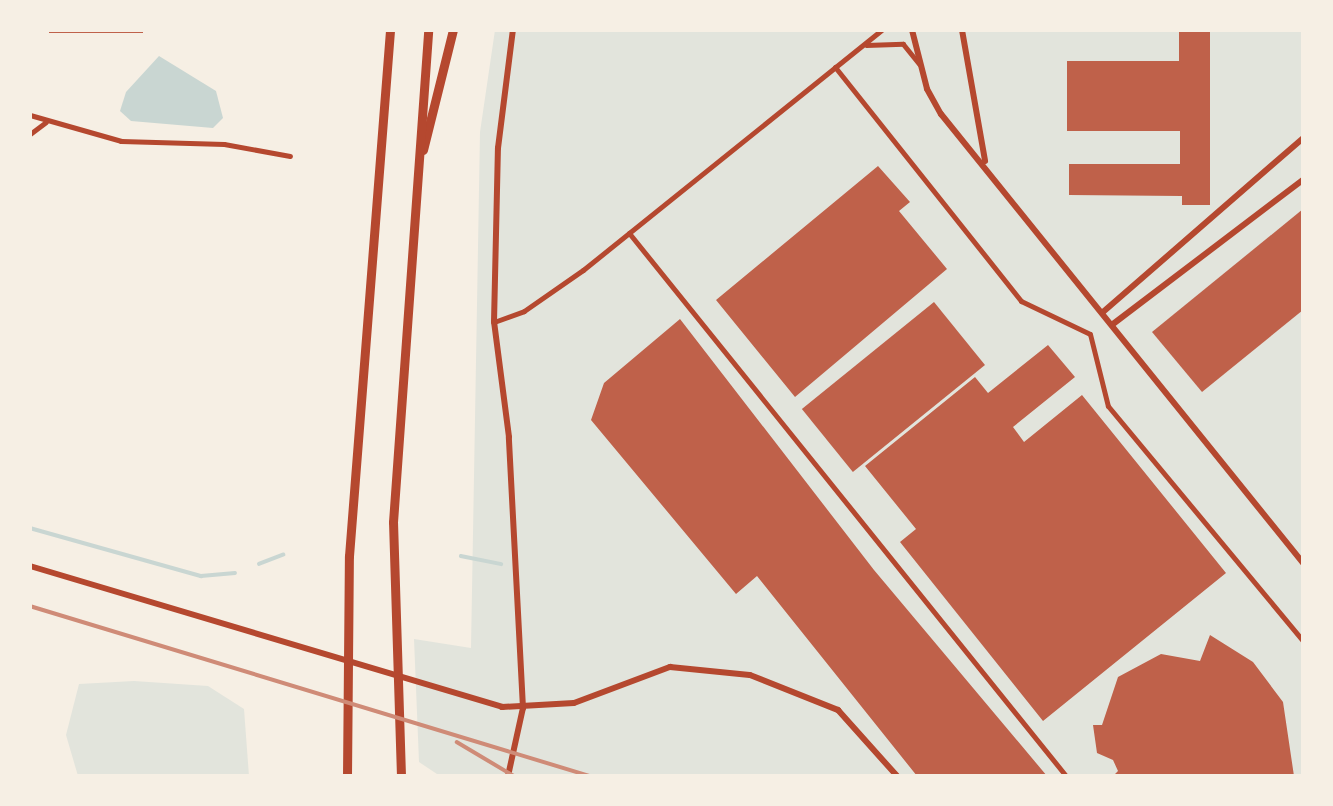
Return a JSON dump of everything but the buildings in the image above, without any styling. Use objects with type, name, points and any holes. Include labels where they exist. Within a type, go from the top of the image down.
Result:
[{"type":"highway","points":[[347,776],[346,612],[390,30]]},
{"type":"highway","points":[[401,776],[394,627],[397,439],[428,30]]},
{"type":"highway","points":[[417,172],[453,30]]},
{"type":"street","points":[[508,776],[523,708],[511,548],[509,437],[494,322],[498,148],[513,30]]},
{"type":"street","points":[[494,322],[524,311],[629,233],[882,30]]},
{"type":"street","points":[[912,30],[919,65]]},
{"type":"street","points":[[962,30],[985,161]]},
{"type":"street","points":[[860,47],[894,41],[911,51],[941,114],[985,161],[1303,563]]},
{"type":"street","points":[[835,67],[1021,301],[1090,334],[1108,406],[1303,641]]},
{"type":"street","points":[[30,115],[46,122],[121,141],[212,143],[289,156]]},
{"type":"street","points":[[30,134],[46,122]]},
{"type":"street","points":[[1103,312],[1303,138]]},
{"type":"street","points":[[1113,324],[1303,180]]},
{"type":"street","points":[[629,233],[1066,776]]},
{"type":"street","points":[[30,566],[452,694],[523,708],[574,703],[670,667],[750,675],[838,710],[897,776]]},
{"type":"shaded area","points":[[495,30],[1303,30],[1303,776],[440,776],[419,762],[414,639],[471,648],[480,132]]},
{"type":"shaded area","points":[[159,56],[216,91],[223,118],[213,128],[131,121],[120,111],[126,92]]},
{"type":"shaded area","points":[[134,681],[208,686],[244,709],[249,776],[78,776],[66,735],[79,684]]},
{"type":"waterway","points":[[30,528],[201,576],[235,573]]},
{"type":"waterway","points":[[259,564],[283,555]]},
{"type":"waterway","points":[[461,556],[501,564]]},
{"type":"railway","points":[[30,606],[590,776]]},
{"type":"railway","points":[[457,742],[514,776]]}]
